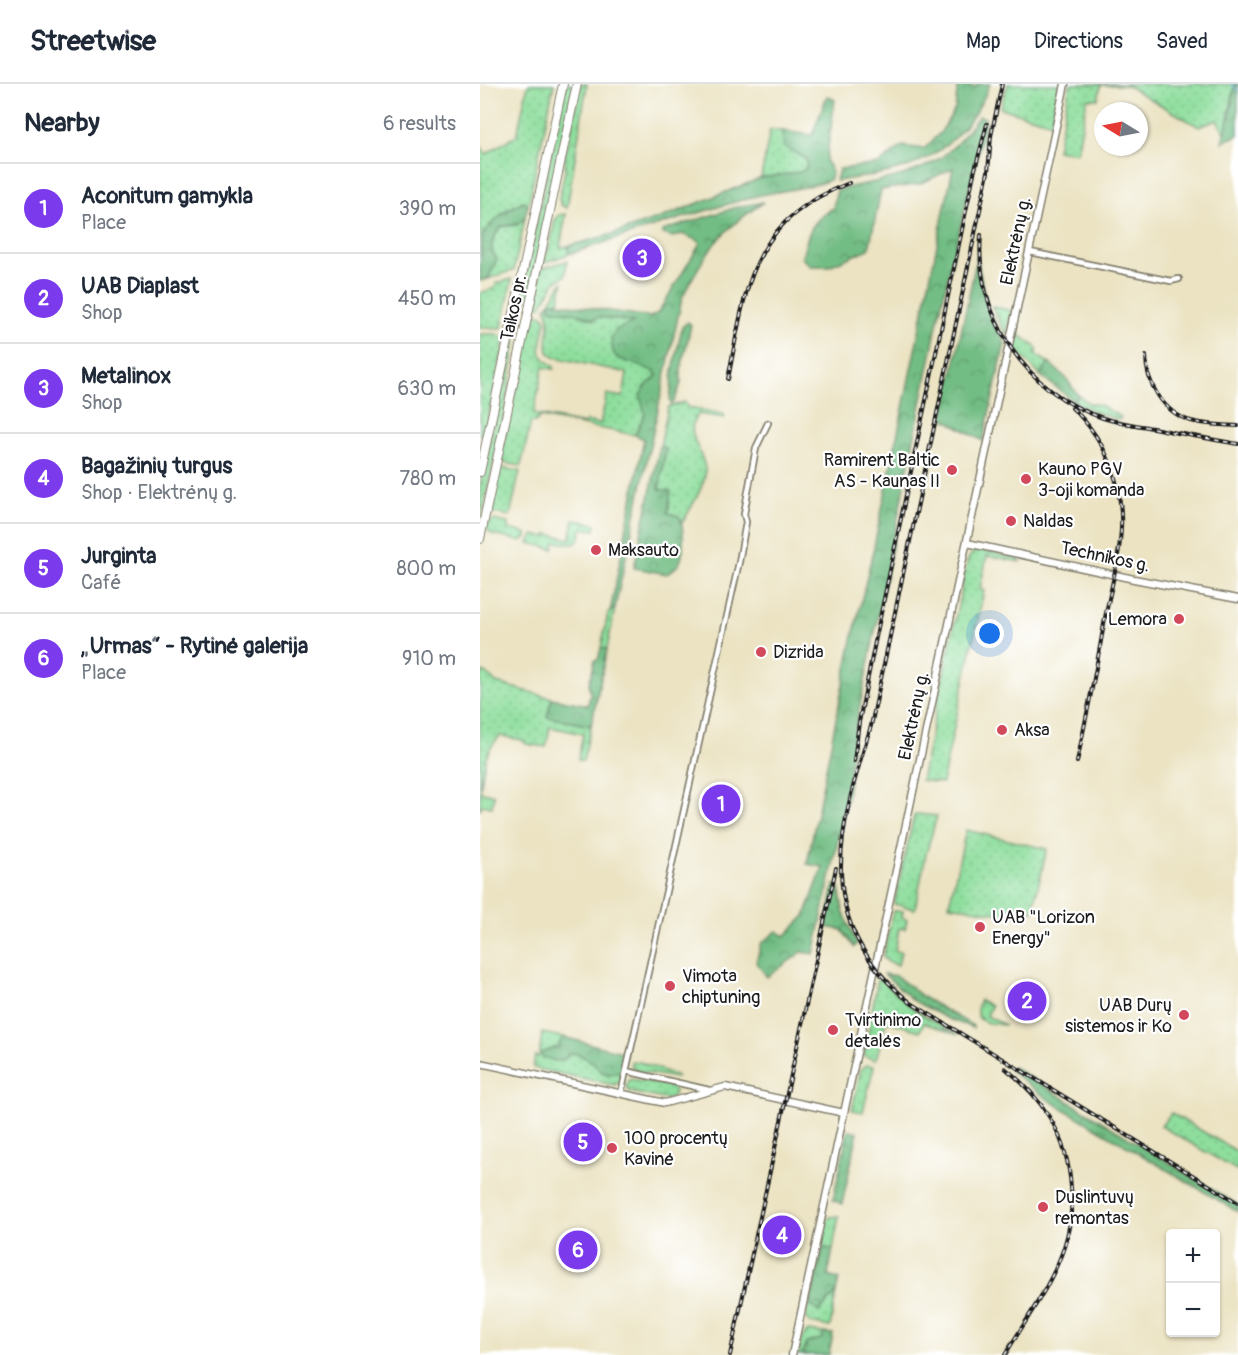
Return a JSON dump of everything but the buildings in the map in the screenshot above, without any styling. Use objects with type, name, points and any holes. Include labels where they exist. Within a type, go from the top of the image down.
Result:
[{"type":"main road","name":"Taikos pr.","points":[[480,472],[563,84]]},
{"type":"main road","name":"Taikos pr.","points":[[480,539],[577,84]]},
{"type":"main road","points":[[517,299],[522,306],[529,308]]},
{"type":"main road","points":[[510,334],[518,336],[523,342]]},
{"type":"street","name":"Elektrėnų g.","points":[[792,1355],[1065,84]]},
{"type":"street","points":[[1030,252],[1171,281],[1179,279]]},
{"type":"street","points":[[621,1094],[739,562],[746,522],[744,514],[756,448],[768,423]]},
{"type":"street","name":"Technikos g.","points":[[967,543],[1238,599]]},
{"type":"street","points":[[480,1063],[665,1103],[710,1090],[729,1088],[844,1113]]},
{"type":"street","points":[[626,1071],[710,1090]]},
{"type":"green space","points":[[528,84],[554,84],[528,206],[523,201],[505,211],[483,234],[480,257],[480,145],[486,154],[517,135]]},
{"type":"green space","points":[[566,84],[574,84],[529,298],[525,302],[523,300],[528,264]]},
{"type":"green space","points":[[581,84],[587,84],[567,208],[561,205],[559,199],[565,170],[565,157]]},
{"type":"green space","points":[[958,84],[968,84],[975,88],[977,84],[990,84],[970,120],[952,141],[929,157],[898,170],[836,181],[839,169],[879,164],[902,146],[924,149],[941,132],[955,109]]},
{"type":"green space","points":[[1008,84],[1059,84],[1052,123],[1000,108]]},
{"type":"green space","points":[[1070,84],[1235,84],[1225,133],[1217,120],[1199,127],[1126,85],[1101,85],[1098,99],[1087,99],[1077,153],[1057,150]]},
{"type":"green space","points":[[1235,84],[1238,84],[1238,135],[1222,142],[1230,116]]},
{"type":"green space","points":[[827,96],[835,100],[826,161],[832,172],[829,180],[730,204],[569,254],[568,246],[663,217],[761,178],[801,172],[806,168],[807,161],[783,145],[783,131],[812,135]]},
{"type":"green space","points":[[979,116],[985,118],[985,124],[939,315],[853,740],[847,798],[814,954],[802,952],[767,977],[756,962],[761,944],[777,931],[785,936],[805,916],[823,867],[807,864],[850,649],[874,547],[953,168],[920,184],[881,190],[869,249],[829,266],[810,266],[802,258],[804,249],[815,223],[833,208],[837,190],[888,179],[926,166],[949,151]]},
{"type":"green space","points":[[770,130],[783,131],[784,145],[807,161],[806,168],[801,172],[761,178]]},
{"type":"green space","points":[[524,201],[528,206],[524,218],[519,223],[501,227],[492,243],[492,251],[497,259],[488,279],[480,281],[484,234],[496,220]]},
{"type":"green space","points":[[764,202],[724,233],[698,267],[682,298],[615,608],[610,612],[644,439],[635,435],[645,414],[640,395],[657,376],[654,371],[617,358],[613,352],[611,338],[616,330],[633,322],[598,317],[594,320],[580,314],[551,309],[549,304],[552,302],[650,317],[658,313],[700,244],[699,241],[682,234],[673,237],[662,234],[662,231],[737,207]]},
{"type":"green space","points":[[566,214],[560,247],[568,246],[569,254],[543,263],[550,245],[555,220],[559,215]]},
{"type":"green space","points":[[525,218],[514,270],[488,279],[497,259],[492,251],[492,243],[496,235],[501,227],[517,225]]},
{"type":"green space","points":[[977,257],[986,304],[1005,343],[983,441],[943,418]]},
{"type":"green space","points":[[567,261],[565,276],[555,282],[541,306],[536,306],[542,268]]},
{"type":"green space","points":[[512,279],[502,328],[480,328],[480,293],[495,288],[496,283]]},
{"type":"green space","points":[[563,281],[559,302],[553,302],[551,309],[580,314],[587,318],[598,317],[634,322],[617,358],[654,371],[657,376],[646,386],[645,414],[635,435],[540,417],[535,422],[531,422],[521,466],[504,463],[501,458],[531,319],[535,314],[542,315],[546,320],[540,351],[554,369],[543,367],[534,414],[585,424],[586,421],[600,424],[607,394],[623,397],[627,373],[554,357],[548,352],[549,321],[546,308]]},
{"type":"green space","points":[[992,306],[1012,311],[1006,335]]},
{"type":"green space","points":[[688,322],[691,325],[681,369],[681,383],[674,402],[671,404],[673,370],[682,327]]},
{"type":"green space","points":[[1016,332],[1038,349],[1035,354],[1049,363],[1040,375],[1014,348]]},
{"type":"green space","points":[[480,334],[497,334],[505,339],[484,436],[480,435]]},
{"type":"green space","points":[[513,339],[516,341],[506,403],[480,524],[480,486]]},
{"type":"green space","points":[[1049,363],[1065,377],[1078,395],[1075,402],[1040,375]]},
{"type":"green space","points":[[1078,395],[1089,403],[1100,405],[1121,417],[1119,420],[1075,402]]},
{"type":"green space","points":[[685,402],[687,407],[724,414],[724,418],[699,414],[694,421],[693,436],[703,460],[705,475],[699,494],[683,522],[678,516],[668,513],[670,502],[659,489],[666,449],[660,446],[668,407]]},
{"type":"green space","points":[[660,446],[666,448],[659,489],[671,491],[668,513],[679,516],[683,532],[681,560],[667,574],[634,568]]},
{"type":"green space","points":[[502,468],[520,471],[510,516],[493,514],[490,511],[498,471]]},
{"type":"green space","points":[[494,520],[508,523],[508,529],[526,533],[526,537],[518,541],[491,534],[486,527]]},
{"type":"green space","points":[[574,520],[596,524],[595,530],[582,528],[579,540],[574,544],[555,542],[553,549],[529,543],[533,535],[547,537],[548,534],[570,539]]},
{"type":"green space","points":[[974,551],[1018,558],[1021,562],[987,556],[980,589],[984,591],[942,783],[921,780],[968,559]]},
{"type":"green space","points":[[615,608],[607,649],[601,648],[608,613]]},
{"type":"green space","points":[[601,648],[607,649],[591,726],[547,717],[552,698],[588,705],[589,684],[595,660],[598,660]]},
{"type":"green space","points":[[480,672],[486,673],[496,683],[552,698],[547,716],[591,726],[583,761],[578,760],[583,734],[550,727],[546,747],[500,736],[487,755],[480,791]]},
{"type":"green space","points":[[480,791],[494,795],[492,807],[482,805],[480,810]]},
{"type":"green space","points":[[917,814],[937,816],[926,854],[915,909],[894,904],[914,816]]},
{"type":"green space","points":[[966,830],[1047,849],[1032,912],[1021,909],[1013,916],[949,905]]},
{"type":"green space","points":[[834,885],[839,886],[843,911],[857,944],[854,947],[842,930],[826,927]]},
{"type":"green space","points":[[893,911],[903,911],[902,918],[907,919],[905,929],[899,928],[895,951],[901,952],[898,965],[888,962],[883,957]]},
{"type":"green space","points":[[884,974],[896,976],[926,999],[973,1028],[948,1019],[914,1001]]},
{"type":"green space","points":[[878,977],[916,1011],[958,1035],[924,1023],[920,1031],[886,1021],[876,1060],[864,1056]]},
{"type":"green space","points":[[980,1000],[991,1006],[987,1016],[1005,1025],[992,1024],[979,1017],[977,1007]]},
{"type":"green space","points":[[542,1033],[563,1037],[558,1047],[544,1052],[562,1061],[570,1053],[578,1054],[593,1062],[602,1072],[608,1074],[622,1072],[620,1082],[614,1085],[533,1068],[535,1056],[539,1057]]},
{"type":"green space","points":[[563,1037],[626,1053],[622,1072],[608,1074],[602,1072],[593,1062],[578,1054],[570,1053],[562,1061],[542,1057],[541,1053],[558,1047]]},
{"type":"green space","points":[[631,1061],[640,1062],[677,1076],[676,1078],[637,1071],[632,1068]]},
{"type":"green space","points":[[867,1065],[874,1066],[863,1112],[852,1110],[861,1069]]},
{"type":"green space","points":[[1013,1067],[1238,1205],[1238,1212],[1050,1101],[1011,1071]]},
{"type":"green space","points":[[630,1079],[669,1085],[675,1090],[674,1095],[664,1099],[630,1092],[626,1086]]},
{"type":"green space","points":[[1171,1113],[1238,1152],[1238,1171],[1161,1126]]},
{"type":"green space","points":[[848,1130],[858,1132],[842,1204],[833,1200]]},
{"type":"green space","points":[[839,1216],[833,1249],[823,1248],[819,1312],[836,1293],[830,1327],[810,1323],[806,1317],[827,1220],[830,1217]]},
{"type":"green space","points":[[823,1248],[833,1249],[828,1276],[839,1279],[836,1293],[819,1312],[810,1306]]},
{"type":"green space","points":[[809,1331],[823,1333],[822,1339],[806,1343],[803,1355],[798,1355],[802,1338]]},
{"type":"green space","points":[[823,1333],[833,1334],[829,1355],[803,1355],[806,1343],[822,1339]]},
{"type":"waterway","points":[[1231,84],[1238,90]]},
{"type":"railway","points":[[1002,84],[991,136],[988,172],[871,726],[849,803],[843,840],[841,875],[846,908],[858,941],[879,973],[911,1003],[1238,1203]]},
{"type":"railway","points":[[854,761],[859,722],[877,632],[974,173],[987,124]]},
{"type":"railway","points":[[728,379],[748,287],[758,261],[772,237],[791,217],[816,199],[849,183]]},
{"type":"railway","points":[[981,235],[981,265],[986,294],[996,321],[1010,347],[1050,390],[1075,406],[1109,420],[1238,444]]},
{"type":"railway","points":[[1146,356],[1153,387],[1158,396],[1173,411],[1191,421],[1238,426]]},
{"type":"railway","points":[[1072,408],[1085,421],[1105,452],[1117,486],[1121,523],[1117,560],[1077,762]]},
{"type":"railway","points":[[730,1355],[836,868]]},
{"type":"railway","points":[[1005,1068],[1044,1108],[1063,1145],[1070,1179],[1071,1214],[1059,1261],[1005,1355]]},
{"type":"place","name":"Metalinox","points":[[642,258]]},
{"type":"place","name":"Ramirent Baltic AS - Kaunas II","points":[[952,470]]},
{"type":"place","name":"Kauno PGV 3-oji komanda","points":[[1026,479]]},
{"type":"place","name":"Naldas","points":[[1011,521]]},
{"type":"place","name":"Maksauto","points":[[596,550]]},
{"type":"place","name":"Lemora","points":[[1179,619]]},
{"type":"place","name":"Dizrida","points":[[761,652]]},
{"type":"place","name":"Aksa","points":[[1002,730]]},
{"type":"place","name":"Aconitum gamykla","points":[[721,804]]},
{"type":"place","name":"UAB \"Lorizon Energy\"","points":[[980,927]]},
{"type":"place","name":"Vimota chiptuning","points":[[670,986]]},
{"type":"place","name":"UAB Diaplast","points":[[1027,1001]]},
{"type":"place","name":"UAB Durų sistemos ir Ko","points":[[1184,1015]]},
{"type":"place","name":"Tvirtinimo detalės","points":[[833,1030]]},
{"type":"place","name":"Jurginta","points":[[583,1142]]},
{"type":"place","name":"100 procentų Kavinė","points":[[612,1148]]},
{"type":"place","name":"Duslintuvų remontas","points":[[1043,1207]]},
{"type":"place","name":"Bagažinių turgus","points":[[782,1235]]},
{"type":"place","name":"„Urmas“ - Rytinė galerija","points":[[578,1250]]}]
